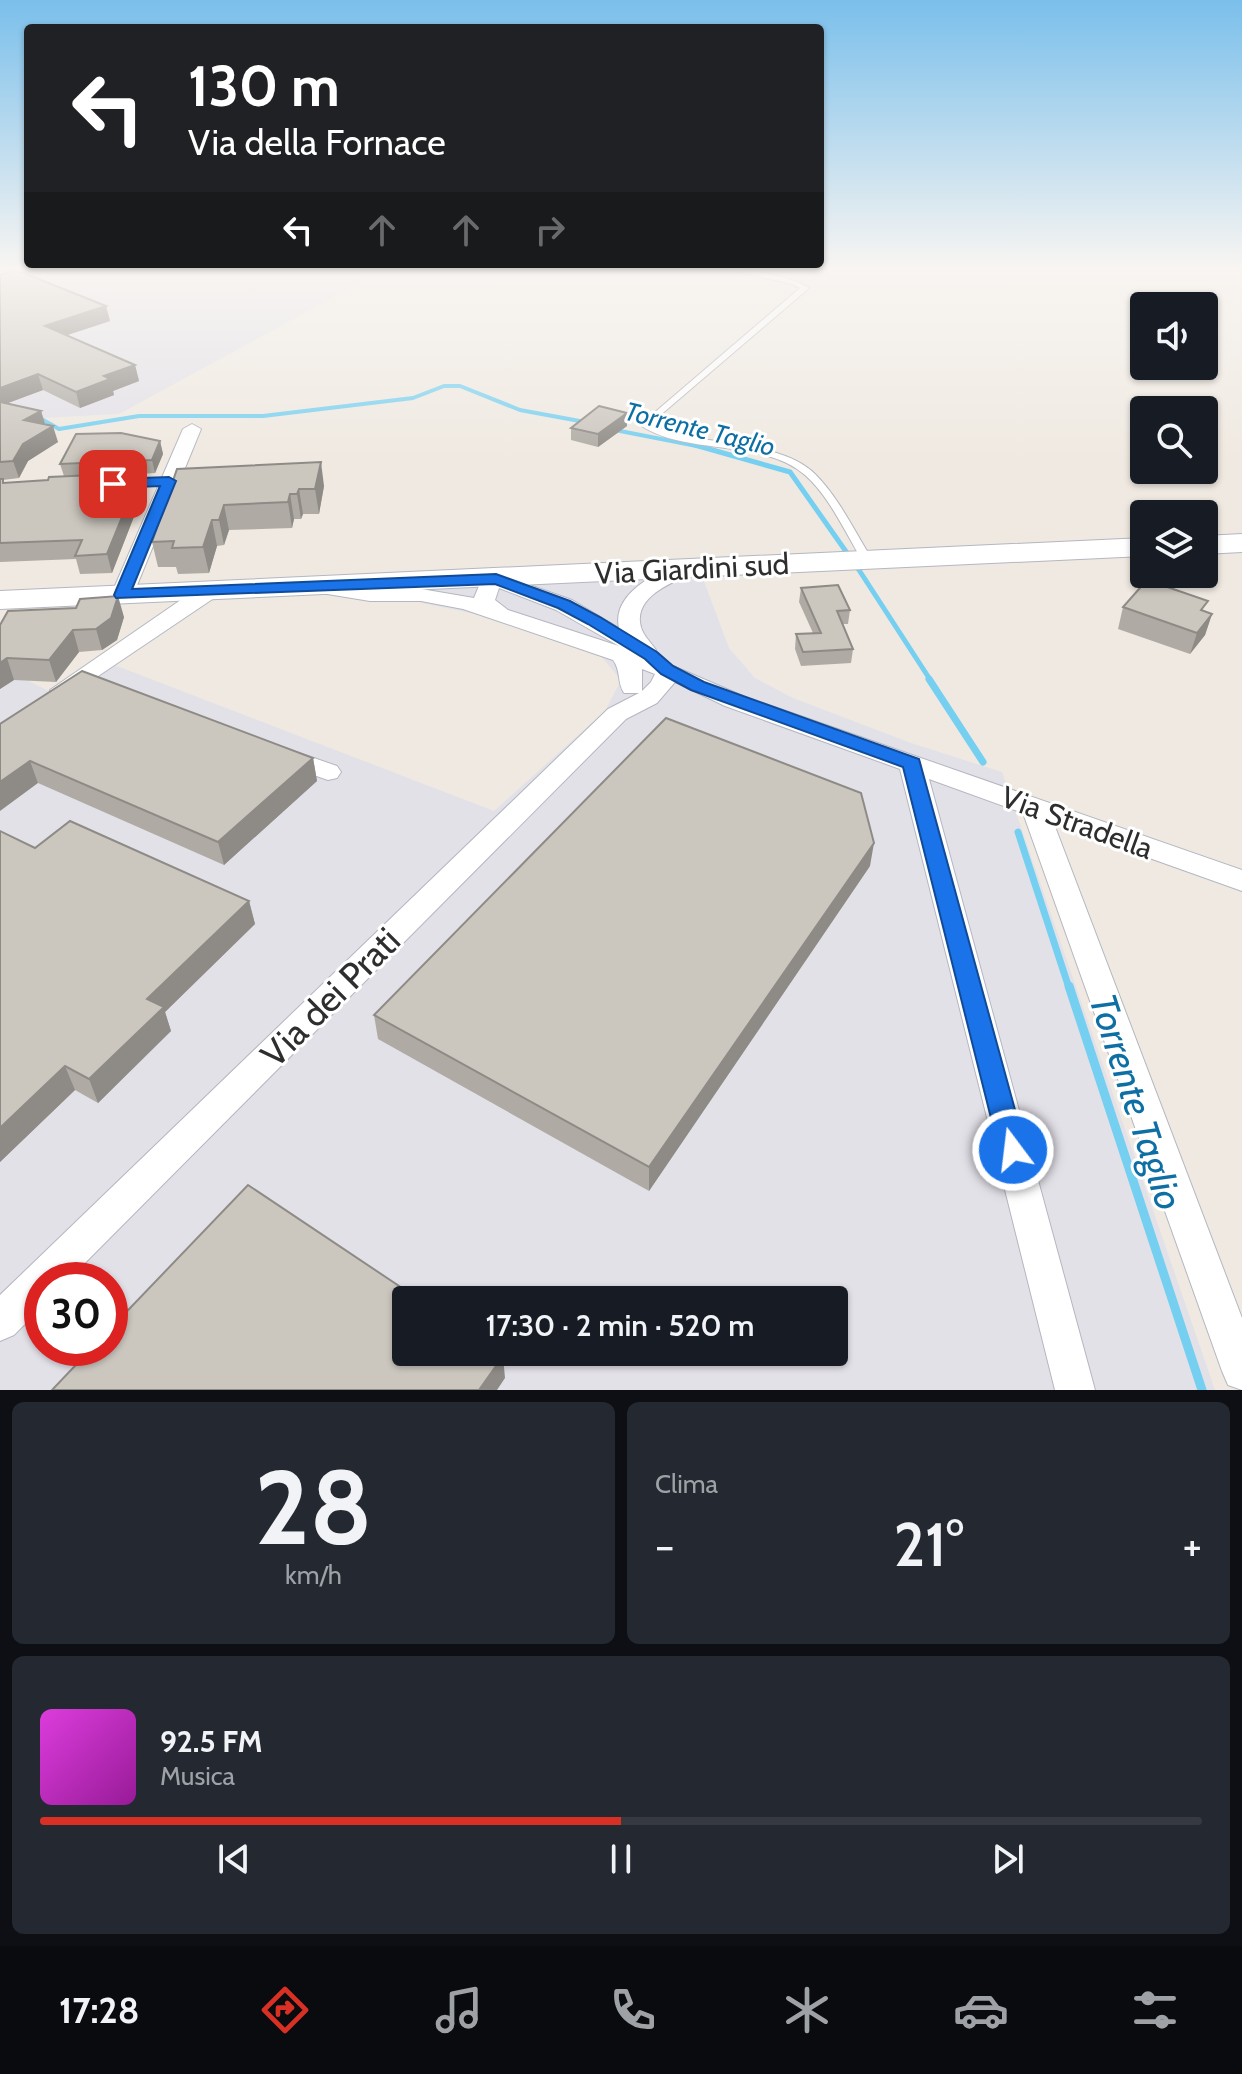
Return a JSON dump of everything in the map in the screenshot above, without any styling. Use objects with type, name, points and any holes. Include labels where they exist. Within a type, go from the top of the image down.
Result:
[{"type":"main road","points":[[1218,544],[1242,543]]},
{"type":"main road","name":"Via Giardini sud","points":[[0,600],[1130,548]]},
{"type":"street","points":[[122,595],[161,482],[192,429]]},
{"type":"street","points":[[659,663],[635,641],[630,628],[631,608],[635,600],[656,582],[687,569]]},
{"type":"street","points":[[499,612],[483,602],[489,586],[496,579],[564,605],[659,663]]},
{"type":"street","points":[[319,587],[370,595],[433,597],[499,612],[621,654],[659,663]]},
{"type":"street","points":[[45,701],[209,591]]},
{"type":"street","points":[[621,654],[630,667],[630,701],[724,696]]},
{"type":"street","name":"Via Stradella","points":[[659,663],[724,696],[1242,881]]},
{"type":"street","name":"Via dei Prati","points":[[60,1262],[630,701],[662,686],[659,663]]},
{"type":"street","points":[[79,678],[108,689]]},
{"type":"street","points":[[269,750],[328,772]]},
{"type":"street","points":[[912,764],[1075,1390]]},
{"type":"street","points":[[1034,806],[1242,1371]]},
{"type":"street","name":"Via dei Prati","points":[[0,1322],[24,1298]]},
{"type":"lane","points":[[753,332],[644,425],[661,434],[739,449],[806,470],[859,561]]},
{"type":"shaded area","points":[[0,332],[270,332],[119,414],[0,420]]},
{"type":"shaded area","points":[[696,560],[729,648],[755,678],[793,698],[911,743],[1002,772],[1215,1390],[0,1390],[0,667],[57,695],[104,661],[494,811],[605,711],[621,680],[600,655],[486,616],[421,603],[409,577]]},
{"type":"building","points":[[0,332],[59,332],[135,365],[104,376],[110,379],[76,392],[38,374],[0,388]]},
{"type":"building","points":[[0,402],[41,411],[24,420],[53,426],[23,444],[13,461],[0,462]]},
{"type":"building","points":[[599,406],[627,413],[598,434],[571,428]]},
{"type":"building","points":[[121,433],[160,441],[152,460],[60,464],[76,434]]},
{"type":"building","points":[[321,462],[315,489],[299,489],[297,494],[290,494],[288,502],[224,505],[219,520],[212,520],[203,547],[172,548],[174,541],[152,542],[177,469]]},
{"type":"building","points":[[140,473],[107,554],[75,556],[82,540],[0,543],[0,479],[3,483],[48,480],[49,477]]},
{"type":"building","points":[[838,585],[850,610],[837,611],[853,649],[803,652],[796,634],[821,633],[801,588]]},
{"type":"building","points":[[1140,588],[1170,588],[1208,601],[1201,610],[1212,614],[1197,633],[1123,607]]},
{"type":"building","points":[[118,596],[111,618],[96,629],[73,630],[49,660],[7,658],[0,663],[0,625],[8,611],[76,608],[80,599]]},
{"type":"building","points":[[82,671],[313,758],[218,842],[30,761],[0,782],[0,724]]},
{"type":"building","points":[[666,718],[861,793],[874,843],[649,1167],[374,1015]]},
{"type":"building","points":[[70,821],[249,901],[147,999],[164,1007],[89,1079],[65,1066],[0,1128],[0,831],[35,848]]},
{"type":"building","points":[[248,1185],[399,1286],[392,1286],[392,1366],[496,1366],[479,1390],[52,1390],[75,1366],[128,1366],[128,1310]]},
{"type":"waterway","name":"Torrente Taglio","points":[[38,417],[59,429],[139,416],[263,416],[413,398],[444,386],[460,386],[520,410],[585,422]]},
{"type":"waterway","name":"Torrente Taglio","points":[[615,430],[702,447]]},
{"type":"waterway","name":"Torrente Taglio","points":[[695,445],[790,472],[931,681]]},
{"type":"waterway","name":"Torrente Taglio","points":[[929,679],[983,762]]},
{"type":"waterway","name":"Torrente Taglio","points":[[1018,832],[1069,988]]},
{"type":"waterway","name":"Torrente Taglio","points":[[1069,986],[1202,1390]]},
{"type":"route","points":[[113,484],[169,481],[122,595],[496,579],[564,605],[625,639],[651,655],[667,670],[698,686],[912,764],[1013,1150]]}]
